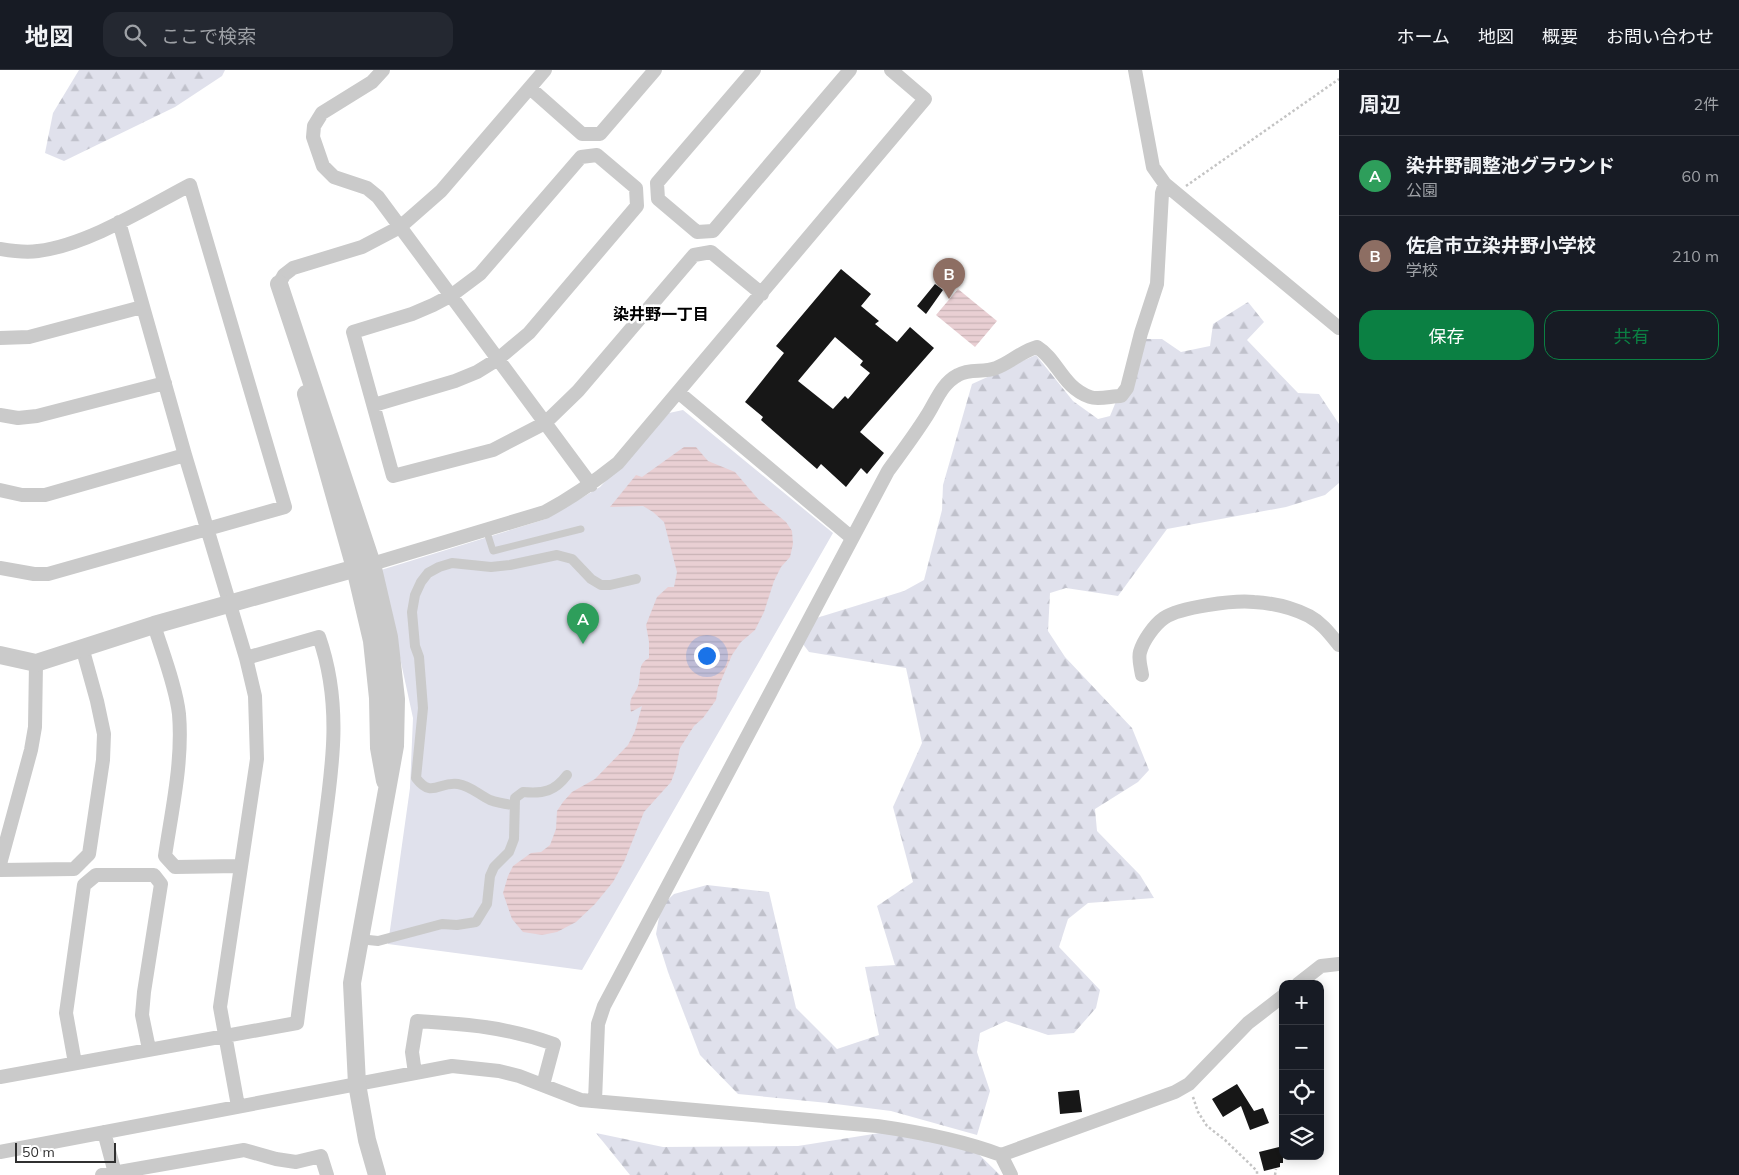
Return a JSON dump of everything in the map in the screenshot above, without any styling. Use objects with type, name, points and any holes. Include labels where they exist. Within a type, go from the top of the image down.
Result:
[{"type":"street","points":[[383,70],[372,82],[322,113],[314,126],[313,137],[323,166],[334,177],[367,188],[378,197],[591,485]]},
{"type":"street","points":[[377,1175],[367,1140],[357,1084],[352,983],[387,791],[380,748],[378,698],[364,566],[309,408],[279,284],[284,275],[293,268],[362,247],[400,228],[441,191],[545,70]]},
{"type":"street","points":[[530,88],[582,134],[600,134],[655,70]]},
{"type":"street","points":[[754,70],[657,183],[658,199],[698,232],[713,231],[850,70]]},
{"type":"street","points":[[0,655],[36,663],[154,625],[364,566],[486,528],[545,512],[572,498],[618,462],[925,99],[891,70]]},
{"type":"street","points":[[1135,70],[1153,167],[1165,184],[1339,328]]},
{"type":"street","points":[[374,405],[455,381],[478,372],[498,359],[530,333],[637,206],[636,188],[597,155],[581,157],[480,274],[452,295],[412,314],[353,332],[393,476],[493,450],[545,423],[578,391],[694,254],[711,252],[762,294]]},
{"type":"street","points":[[595,1101],[598,1024],[604,1006],[888,471],[928,415],[940,391],[958,375],[969,371],[983,372],[997,368],[1024,351],[1036,347],[1046,352],[1067,383],[1091,398],[1121,396],[1127,388],[1141,333],[1157,284],[1162,193],[1165,184]]},
{"type":"street","points":[[0,249],[37,252],[78,240],[119,222],[190,185],[285,507],[48,574],[34,574],[0,568]]},
{"type":"street","points":[[119,222],[185,455],[246,658],[255,696],[257,760],[220,1007],[238,1106]]},
{"type":"street","points":[[0,338],[29,336],[142,307]]},
{"type":"street","points":[[0,415],[18,418],[37,416],[165,383]]},
{"type":"street","points":[[678,392],[852,538]]},
{"type":"street","points":[[0,490],[22,495],[45,495],[185,455]]},
{"type":"street","points":[[513,806],[490,800],[470,787],[457,784],[449,784],[432,790],[422,786],[416,778],[422,708],[419,657],[415,646],[412,612],[415,595],[421,582],[428,573],[452,563],[491,567],[558,555],[572,559],[591,579],[601,585],[610,585],[636,579]]},
{"type":"street","points":[[1142,675],[1139,654],[1148,637],[1164,618],[1185,609],[1253,602],[1287,608],[1322,624],[1339,645]]},
{"type":"street","points":[[154,625],[170,675],[179,713],[180,759],[165,856],[175,867],[240,866]]},
{"type":"street","points":[[0,1077],[297,1022],[333,764],[334,711],[331,682],[319,636],[246,658]]},
{"type":"street","points":[[0,870],[74,868],[89,854],[104,760],[104,734],[98,701],[82,647]]},
{"type":"street","points":[[0,864],[31,750],[35,727],[36,663]]},
{"type":"street","points":[[359,939],[378,941],[442,924],[476,922],[487,904],[490,876],[494,867],[508,852],[514,839],[516,830],[514,798],[523,792],[549,790],[560,784],[567,774]]},
{"type":"street","points":[[75,1063],[66,1013],[84,886],[96,876],[154,875],[161,884],[142,1015],[150,1049]]},
{"type":"street","points":[[1303,980],[1321,966],[1339,964]]},
{"type":"street","points":[[0,1152],[452,1066],[499,1071],[581,1100],[877,1126],[919,1132],[1001,1155],[1175,1092],[1189,1084],[1248,1023],[1279,999]]},
{"type":"street","points":[[415,1073],[412,1052],[417,1021],[476,1024],[528,1035],[554,1044],[543,1086]]},
{"type":"street","points":[[104,1132],[108,1174],[244,1150],[276,1159],[296,1162],[321,1156],[327,1175]]},
{"type":"street","points":[[1001,1155],[1011,1175]]},
{"type":"lane","points":[[486,528],[493,551],[581,529]]},
{"type":"path","points":[[1177,193],[1339,79]]},
{"type":"path","points":[[1189,1084],[1198,1112],[1207,1126],[1257,1171],[1257,1175]]},
{"type":"path","points":[[1275,1175],[1276,1170]]},
{"type":"green space","points":[[79,70],[225,70],[222,76],[175,107],[64,161],[45,153],[53,113]]},
{"type":"green space","points":[[1248,302],[1264,322],[1247,340],[1298,393],[1319,394],[1339,424],[1339,483],[1325,495],[1286,507],[1167,529],[1118,596],[1066,588],[1050,593],[1048,631],[1065,657],[1132,728],[1149,770],[1138,782],[1095,809],[1097,831],[1140,875],[1154,898],[1088,903],[1068,919],[1059,947],[1100,990],[1096,1008],[1074,1033],[1048,1035],[1006,1021],[980,1033],[977,1052],[990,1091],[977,1135],[891,1111],[738,1094],[700,1055],[668,972],[656,934],[661,906],[674,894],[707,885],[769,892],[796,1008],[837,1049],[879,1035],[865,967],[895,965],[877,906],[913,882],[893,807],[922,743],[906,668],[809,652],[803,644],[810,620],[904,591],[924,580],[942,510],[943,485],[972,384],[1036,355],[1073,401],[1098,419],[1110,416],[1142,339],[1162,339],[1181,352],[1210,346],[1213,324]]},
{"type":"green space","points":[[683,410],[833,533],[582,970],[388,944],[410,788],[413,718],[381,570],[546,519],[600,487],[669,413]]},
{"type":"green space","points":[[886,1132],[959,1135],[1000,1175],[630,1175],[596,1133],[663,1147],[798,1146]]},
{"type":"shaded area","points":[[958,289],[997,321],[975,347],[936,315]]},
{"type":"shaded area","points":[[684,447],[696,447],[708,461],[735,472],[758,499],[786,522],[792,531],[793,544],[790,557],[781,567],[774,581],[764,612],[755,630],[741,642],[732,655],[718,688],[716,700],[703,718],[694,726],[680,748],[671,782],[644,812],[624,862],[613,882],[595,904],[576,922],[557,932],[542,935],[523,932],[512,919],[503,893],[508,876],[513,866],[531,853],[541,852],[550,845],[556,829],[557,811],[563,802],[572,792],[595,779],[628,745],[635,731],[642,706],[631,712],[631,699],[638,687],[642,665],[649,658],[646,625],[657,597],[668,587],[674,587],[677,572],[664,522],[643,506],[610,507],[636,475],[642,477]]},
{"type":"building","points":[[841,269],[871,294],[861,306],[879,321],[875,324],[897,342],[910,327],[934,348],[860,432],[884,453],[867,474],[861,468],[846,487],[821,464],[817,469],[761,420],[763,417],[745,402],[784,353],[776,346]],"holes":[[[835,337],[863,361],[860,365],[870,373],[848,399],[845,396],[833,409],[798,381]]]},
{"type":"building","points":[[935,284],[943,290],[926,314],[917,306]]},
{"type":"building","points":[[1237,1084],[1254,1111],[1263,1108],[1269,1123],[1250,1130],[1241,1106],[1223,1117],[1212,1099]]},
{"type":"building","points":[[1079,1090],[1082,1112],[1060,1114],[1058,1092]]},
{"type":"building","points":[[1279,1147],[1279,1160],[1283,1160],[1283,1163],[1280,1163],[1280,1167],[1264,1171],[1259,1152]]},
{"type":"place","name":"佐倉市立染井野小学校","points":[[949,299]]},
{"type":"place","name":"染井野調整池グラウンド","points":[[583,644]]},
{"type":"district","name":"染井野一丁目","points":[[661,314]]}]
